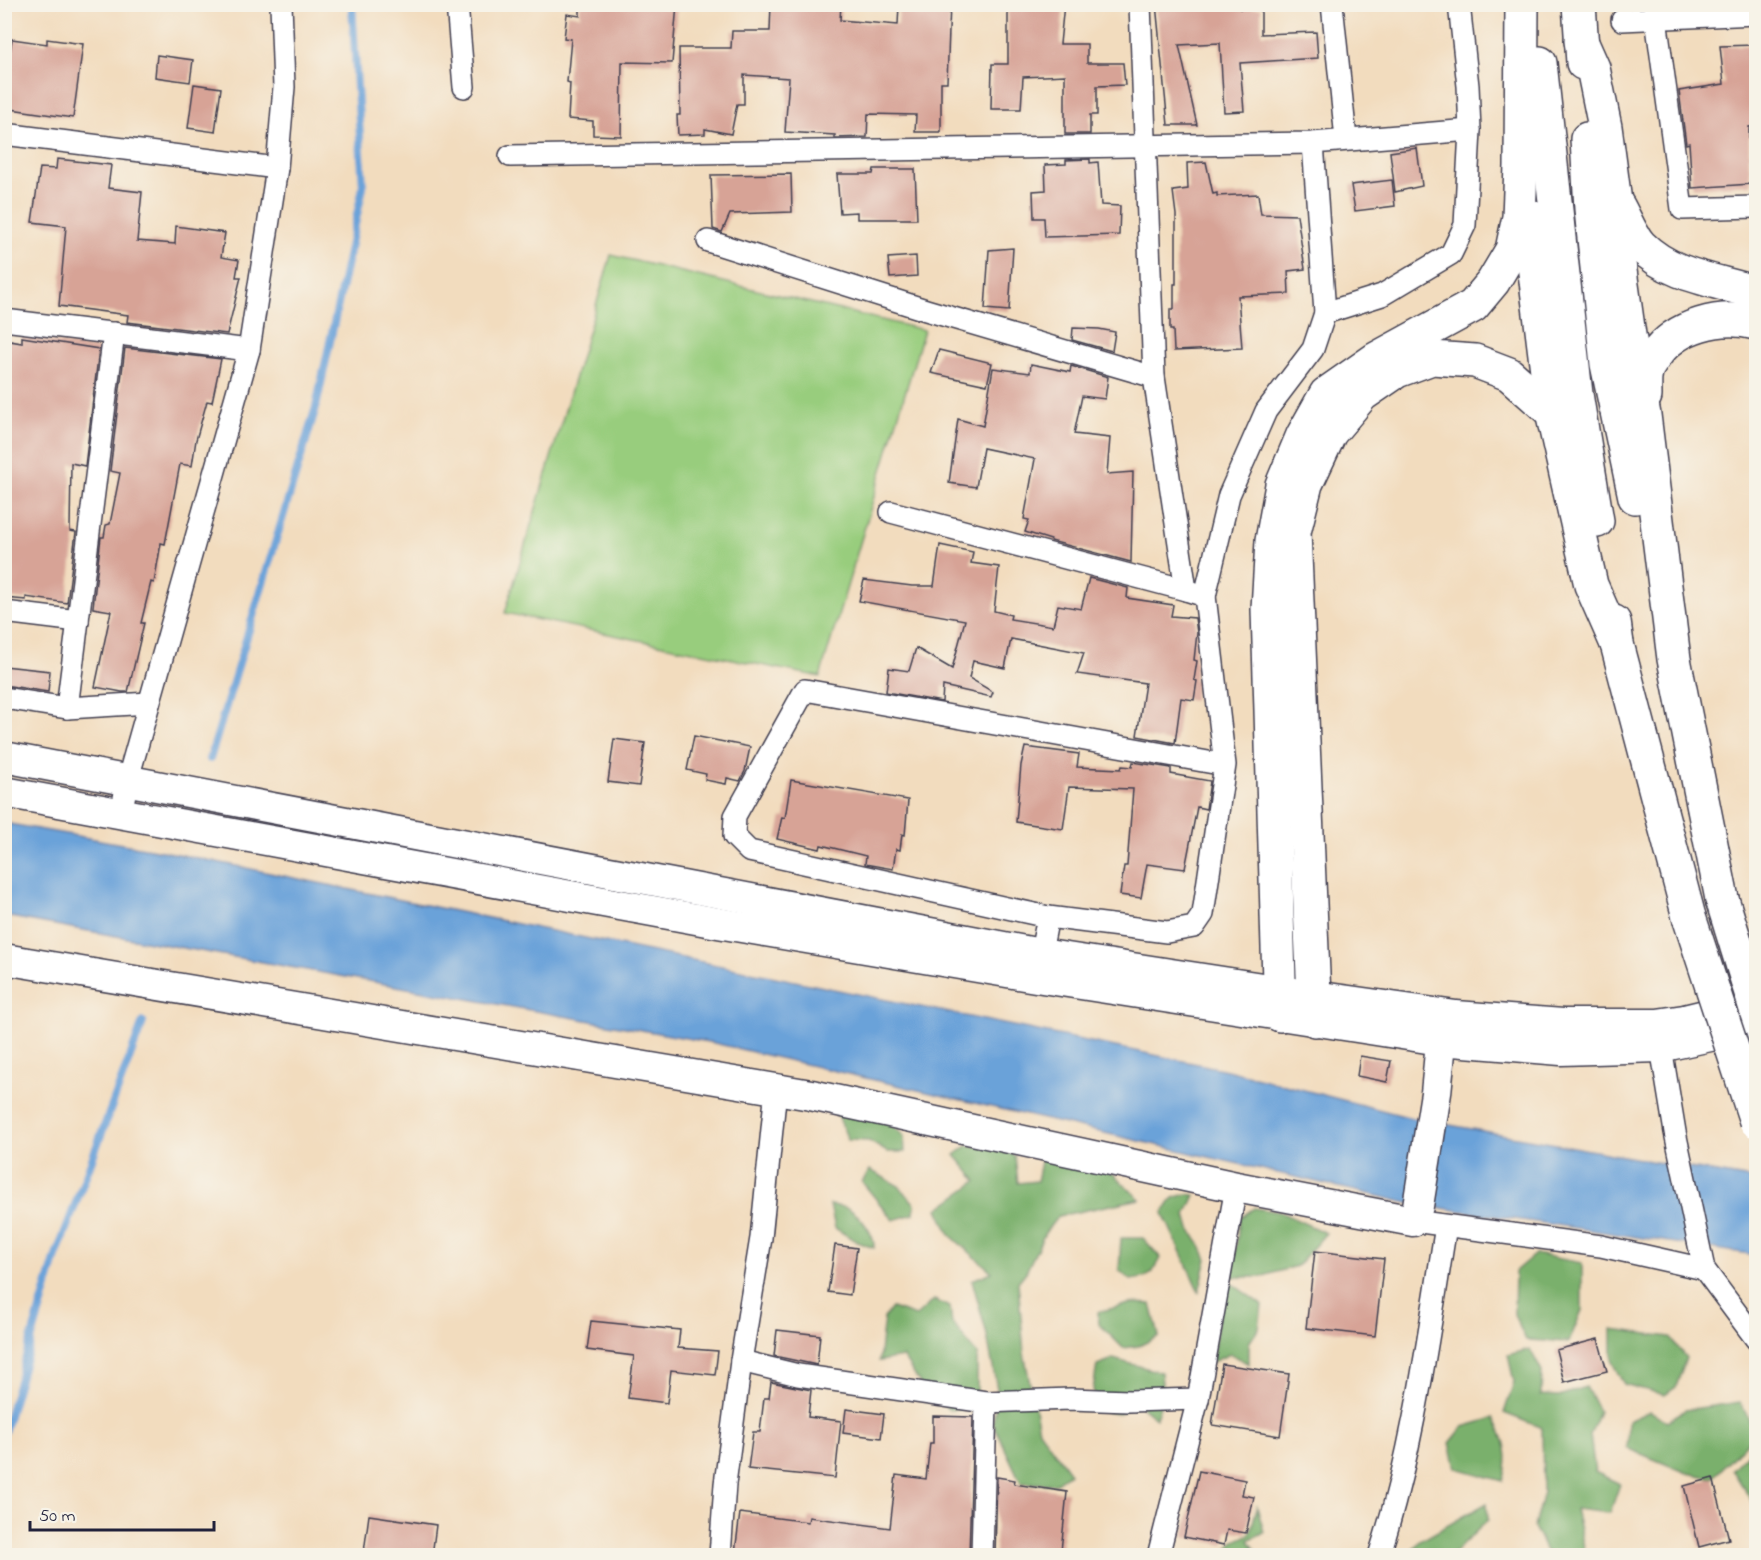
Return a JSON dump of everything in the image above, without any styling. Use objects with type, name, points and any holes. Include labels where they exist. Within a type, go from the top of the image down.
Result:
[{"type":"main road","points":[[1279,1003],[1268,609],[1272,541],[1282,485],[1303,435],[1326,394],[1376,359],[1473,306],[1493,282],[1512,250],[1519,217],[1522,4]]},
{"type":"main road","points":[[1534,4],[1576,394],[1617,644],[1689,917],[1756,1121]]},
{"type":"main road","points":[[1579,4],[1591,209],[1607,364],[1655,597],[1674,659]]},
{"type":"main road","points":[[1581,41],[1593,68],[1600,100],[1615,202],[1616,242],[1629,335],[1644,416],[1674,659],[1722,899],[1756,1009]]},
{"type":"main road","points":[[1521,166],[1552,412],[1591,585],[1617,644]]},
{"type":"main road","points":[[1615,202],[1640,245],[1665,265],[1700,279],[1732,285],[1756,293]]},
{"type":"main road","points":[[1644,416],[1646,370],[1658,352],[1680,332],[1703,324],[1742,319],[1756,323]]},
{"type":"main road","points":[[1315,1008],[1294,532],[1306,484],[1330,434],[1362,395],[1397,371],[1432,357],[1475,361],[1509,374],[1552,412]]},
{"type":"main road","points":[[4,757],[1039,965]]},
{"type":"main road","points":[[4,792],[718,923],[1039,965],[1442,1027],[1563,1024],[1659,1035],[1756,1026]]},
{"type":"main road","points":[[4,959],[776,1089],[1236,1187],[1416,1213],[1436,1093],[1442,1027]]},
{"type":"main road","points":[[1659,1035],[1683,1020],[1756,1003]]},
{"type":"street","points":[[121,815],[127,782],[249,350],[278,168],[284,87],[280,4]]},
{"type":"street","points":[[457,4],[464,87]]},
{"type":"street","points":[[1140,4],[1154,377],[1225,765],[1203,914],[1194,927],[1167,932],[1048,917],[749,851],[734,836],[735,816],[805,690],[1225,765]]},
{"type":"street","points":[[1332,4],[1346,139]]},
{"type":"street","points":[[1325,313],[1382,295],[1451,254],[1465,225],[1470,130],[1468,86],[1458,4]]},
{"type":"street","points":[[1655,11],[1682,209],[1756,207]]},
{"type":"street","points":[[1622,20],[1655,11],[1756,14]]},
{"type":"street","points":[[510,156],[1313,142],[1470,130]]},
{"type":"street","points":[[4,134],[278,168]]},
{"type":"street","points":[[1195,593],[1229,495],[1266,411],[1313,349],[1325,313],[1313,142]]},
{"type":"street","points":[[708,241],[926,310],[1154,377]]},
{"type":"street","points":[[4,320],[249,350]]},
{"type":"street","points":[[67,708],[114,333]]},
{"type":"street","points":[[891,512],[1195,593]]},
{"type":"street","points":[[4,612],[78,621]]},
{"type":"street","points":[[4,698],[67,708],[149,703]]},
{"type":"street","points":[[1039,965],[1048,917]]},
{"type":"street","points":[[1659,1035],[1675,1132],[1702,1260],[1756,1339]]},
{"type":"street","points":[[720,1556],[725,1484],[741,1361],[761,1238],[776,1089]]},
{"type":"street","points":[[1158,1556],[1198,1399],[1236,1187]]},
{"type":"street","points":[[1416,1213],[1446,1226],[1702,1260]]},
{"type":"street","points":[[1379,1556],[1394,1510],[1415,1419],[1446,1226]]},
{"type":"street","points":[[741,1361],[798,1375],[986,1402],[1070,1399],[1129,1401],[1198,1399]]},
{"type":"street","points":[[982,1556],[986,1402]]},
{"type":"green space","points":[[611,255],[924,330],[820,677],[505,613]]},
{"type":"green space","points":[[835,1108],[891,1124],[904,1136],[905,1152],[887,1152],[869,1141],[848,1140]]},
{"type":"green space","points":[[967,1146],[996,1146],[1015,1156],[1018,1183],[1037,1181],[1042,1157],[1113,1174],[1140,1199],[1058,1216],[1045,1233],[1026,1272],[1018,1282],[1024,1353],[1039,1430],[1070,1473],[1055,1484],[1021,1483],[993,1423],[998,1394],[986,1331],[972,1280],[992,1272],[950,1235],[938,1209],[977,1181],[955,1155]]},
{"type":"green space","points":[[870,1170],[899,1186],[915,1204],[914,1214],[893,1220],[862,1182]]},
{"type":"green space","points":[[1187,1194],[1195,1195],[1186,1215],[1190,1229],[1207,1259],[1199,1292],[1163,1213],[1173,1198]]},
{"type":"green space","points":[[830,1205],[847,1208],[854,1212],[870,1232],[874,1248],[857,1242],[835,1228]]},
{"type":"green space","points":[[1254,1208],[1280,1212],[1326,1233],[1297,1266],[1260,1277],[1232,1277],[1240,1218]]},
{"type":"green space","points":[[1121,1238],[1143,1238],[1161,1258],[1149,1275],[1130,1280],[1119,1270]]},
{"type":"green space","points":[[1535,1254],[1582,1263],[1582,1310],[1569,1342],[1526,1340],[1514,1315],[1515,1271]]},
{"type":"green space","points":[[1224,1278],[1262,1305],[1259,1328],[1249,1343],[1249,1364],[1230,1354],[1212,1362]]},
{"type":"green space","points":[[934,1300],[950,1307],[952,1323],[977,1354],[977,1407],[949,1410],[921,1385],[903,1357],[879,1361],[884,1318],[892,1308],[916,1316]]},
{"type":"green space","points":[[1133,1303],[1151,1304],[1159,1336],[1139,1346],[1123,1348],[1099,1324],[1098,1312]]},
{"type":"green space","points":[[1612,1329],[1670,1337],[1686,1358],[1676,1387],[1665,1395],[1624,1384],[1612,1362]]},
{"type":"green space","points":[[1530,1349],[1542,1372],[1541,1395],[1559,1396],[1586,1387],[1599,1411],[1590,1435],[1595,1472],[1620,1484],[1610,1513],[1575,1509],[1586,1555],[1548,1555],[1534,1527],[1543,1492],[1542,1428],[1504,1413],[1514,1382],[1508,1355]]},
{"type":"green space","points":[[1113,1359],[1161,1372],[1163,1396],[1156,1418],[1138,1404],[1118,1414],[1103,1411],[1093,1390],[1097,1365]]},
{"type":"green space","points":[[1740,1402],[1756,1433],[1713,1478],[1687,1473],[1627,1448],[1628,1421],[1650,1411],[1667,1421],[1685,1410]]},
{"type":"green space","points":[[1494,1418],[1502,1434],[1507,1456],[1503,1481],[1456,1468],[1450,1443],[1463,1427]]},
{"type":"green space","points":[[1749,1452],[1756,1465],[1756,1508],[1732,1469]]},
{"type":"green space","points":[[1487,1503],[1488,1520],[1452,1555],[1408,1555],[1420,1541]]},
{"type":"green space","points":[[1257,1507],[1264,1532],[1249,1540],[1259,1555],[1224,1554],[1233,1542],[1250,1534]]},
{"type":"water","points":[[4,823],[173,853],[1227,1070],[1416,1119],[1756,1180],[1756,1255],[1408,1203],[714,1043],[5,916]]},
{"type":"building","points":[[580,4],[677,4],[672,63],[622,62],[621,136],[593,135],[593,121],[568,119],[570,83],[567,82],[571,39],[564,38],[567,14],[580,16]]},
{"type":"building","points":[[771,4],[841,4],[840,20],[898,25],[899,4],[950,4],[947,82],[941,82],[941,132],[915,132],[916,115],[868,114],[867,137],[835,138],[835,135],[785,132],[789,78],[744,75],[744,104],[737,104],[731,134],[705,129],[705,134],[678,135],[679,48],[731,48],[732,31],[770,31]]},
{"type":"building","points":[[1008,4],[1064,4],[1060,44],[1087,44],[1087,63],[1123,63],[1125,85],[1097,86],[1097,115],[1090,115],[1090,134],[1065,134],[1065,75],[1023,77],[1021,109],[991,109],[992,64],[1008,64]]},
{"type":"building","points":[[1156,4],[1240,4],[1240,9],[1261,8],[1261,34],[1316,32],[1318,58],[1240,63],[1244,111],[1224,112],[1220,43],[1179,45],[1197,125],[1168,125]]},
{"type":"building","points":[[12,39],[47,44],[47,39],[83,44],[73,118],[4,108],[4,91]]},
{"type":"building","points":[[1756,45],[1756,126],[1749,127],[1751,184],[1692,188],[1689,143],[1686,144],[1679,91],[1724,84],[1720,46]]},
{"type":"building","points":[[157,55],[193,60],[190,82],[155,77]]},
{"type":"building","points":[[194,84],[221,88],[215,132],[188,128]]},
{"type":"building","points":[[1417,148],[1422,186],[1395,192],[1390,152]]},
{"type":"building","points":[[57,159],[111,165],[108,188],[142,192],[137,241],[175,244],[176,226],[225,233],[221,257],[239,260],[236,277],[241,277],[227,334],[127,322],[128,315],[59,306],[66,226],[32,222],[40,168],[56,169]]},
{"type":"building","points":[[1090,159],[1090,163],[1098,162],[1101,205],[1120,206],[1119,235],[1045,237],[1044,218],[1034,218],[1033,191],[1046,190],[1045,165],[1066,164],[1066,160]]},
{"type":"building","points":[[1206,162],[1213,194],[1217,193],[1217,196],[1258,194],[1261,214],[1297,215],[1305,269],[1288,271],[1289,294],[1238,296],[1242,348],[1174,351],[1173,330],[1170,330],[1170,309],[1174,309],[1174,284],[1176,284],[1176,215],[1173,191],[1188,189],[1187,163]]},
{"type":"building","points":[[874,169],[915,169],[917,219],[857,219],[857,212],[840,213],[837,174],[873,174]]},
{"type":"building","points":[[791,174],[792,212],[730,214],[722,232],[713,229],[711,175]]},
{"type":"building","points":[[1392,180],[1395,206],[1355,211],[1351,185]]},
{"type":"building","points":[[1013,248],[1009,311],[985,309],[989,250]]},
{"type":"building","points":[[916,256],[917,276],[890,278],[888,258]]},
{"type":"building","points":[[1073,328],[1115,332],[1112,351],[1072,340]]},
{"type":"building","points":[[22,337],[99,349],[85,466],[71,463],[70,531],[76,532],[67,603],[26,597],[26,600],[4,598],[4,340],[22,343]]},
{"type":"building","points":[[125,348],[221,359],[212,402],[207,401],[196,440],[192,466],[180,464],[165,544],[161,543],[154,583],[151,582],[128,692],[122,692],[95,687],[111,611],[93,607],[101,537],[104,537],[106,525],[110,524],[120,473],[110,471]]},
{"type":"building","points":[[939,350],[992,363],[987,385],[931,373]]},
{"type":"building","points":[[1031,364],[1070,372],[1071,366],[1108,377],[1105,399],[1082,396],[1074,434],[1110,438],[1107,474],[1133,472],[1131,562],[1025,532],[1029,520],[1024,519],[1035,459],[983,448],[976,487],[949,483],[958,419],[983,426],[993,368],[1030,373]]},
{"type":"building","points":[[940,545],[973,552],[971,563],[999,567],[994,611],[1011,615],[1010,619],[1053,626],[1058,605],[1081,609],[1089,578],[1128,588],[1127,598],[1173,605],[1171,616],[1195,618],[1197,633],[1194,660],[1197,661],[1194,680],[1197,681],[1194,700],[1181,698],[1175,743],[1137,736],[1145,683],[1077,674],[1084,653],[1011,639],[1005,668],[973,661],[969,678],[993,692],[991,697],[943,686],[942,702],[886,692],[889,668],[909,671],[916,648],[952,669],[965,620],[859,601],[864,580],[912,586],[934,586]]},
{"type":"building","points":[[4,666],[50,671],[48,692],[4,685]]},
{"type":"building","points":[[694,736],[750,747],[745,771],[740,781],[727,778],[726,784],[705,780],[706,774],[687,770]]},
{"type":"building","points":[[614,739],[645,743],[639,786],[608,782]]},
{"type":"building","points":[[1025,747],[1079,754],[1077,767],[1121,769],[1122,766],[1132,767],[1133,762],[1171,768],[1171,774],[1210,781],[1206,809],[1197,807],[1185,869],[1147,864],[1141,898],[1120,895],[1124,866],[1127,866],[1133,789],[1069,787],[1063,829],[1016,822],[1021,765]]},
{"type":"building","points":[[791,780],[908,800],[905,835],[902,834],[900,850],[896,849],[893,869],[865,864],[866,856],[821,845],[820,849],[777,839],[782,817],[785,818]]},
{"type":"building","points":[[1360,1056],[1391,1061],[1387,1082],[1357,1076]]},
{"type":"building","points":[[835,1245],[857,1248],[850,1295],[828,1292]]},
{"type":"building","points":[[1315,1251],[1384,1259],[1375,1336],[1306,1328]]},
{"type":"building","points":[[591,1321],[680,1330],[678,1348],[718,1351],[715,1375],[671,1370],[667,1403],[628,1398],[634,1356],[587,1350]]},
{"type":"building","points":[[777,1330],[820,1335],[817,1365],[774,1356]]},
{"type":"building","points":[[1598,1339],[1607,1371],[1564,1382],[1556,1350]]},
{"type":"building","points":[[1222,1364],[1289,1374],[1280,1436],[1212,1425]]},
{"type":"building","points":[[771,1382],[811,1390],[808,1417],[841,1421],[835,1478],[748,1469],[753,1432],[760,1432],[764,1398],[769,1398]]},
{"type":"building","points":[[846,1409],[884,1414],[881,1438],[843,1433]]},
{"type":"building","points":[[933,1416],[973,1417],[969,1556],[753,1556],[735,1553],[740,1513],[808,1522],[809,1517],[890,1528],[896,1475],[926,1479],[930,1443],[933,1443]]},
{"type":"building","points":[[1199,1471],[1245,1480],[1242,1495],[1254,1497],[1246,1533],[1227,1530],[1224,1545],[1184,1537]]},
{"type":"building","points":[[997,1477],[1015,1480],[1014,1484],[1067,1492],[1061,1551],[1058,1556],[995,1556]]},
{"type":"building","points":[[1713,1478],[1729,1539],[1699,1547],[1684,1486]]},
{"type":"building","points":[[369,1515],[436,1525],[432,1556],[392,1556],[364,1552]]},
{"type":"waterway","points":[[210,759],[316,407],[363,187],[352,4]]},
{"type":"waterway","points":[[4,1432],[56,1256],[143,1022]]}]
